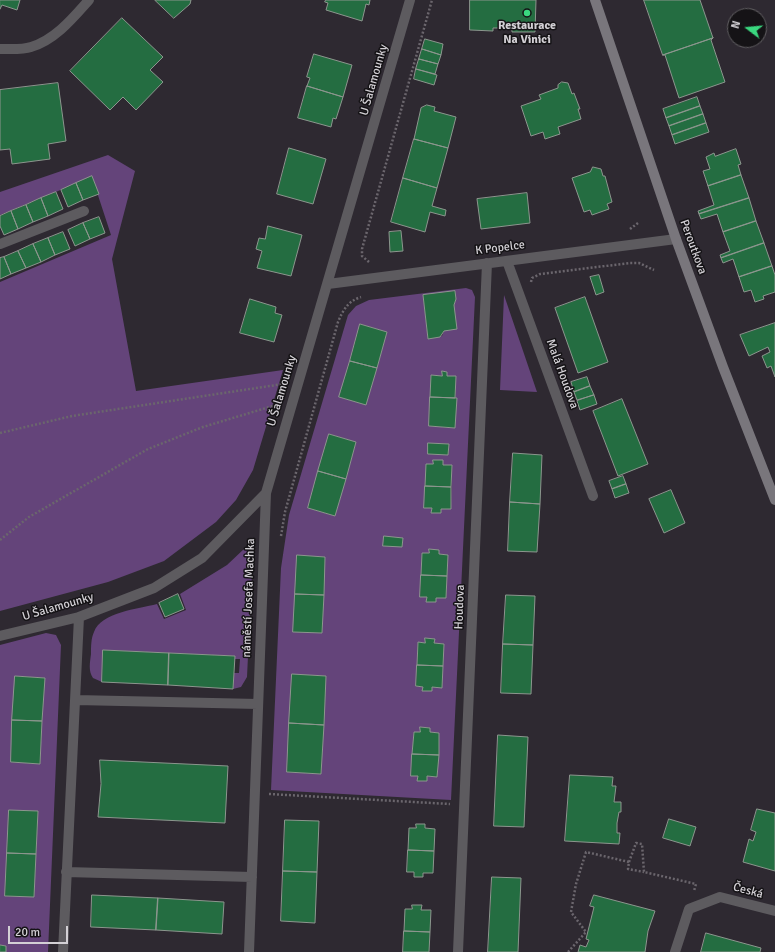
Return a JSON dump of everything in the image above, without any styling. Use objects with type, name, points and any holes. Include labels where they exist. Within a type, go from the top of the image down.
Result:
[{"type":"street","points":[[0,49],[31,47],[49,38],[66,24],[89,0]]},
{"type":"street","name":"U Šalamounky","points":[[0,636],[79,616],[154,588],[202,558],[266,493],[410,0]]},
{"type":"street","name":"Peroutkova","points":[[595,0],[676,239],[723,367],[775,500]]},
{"type":"street","points":[[0,244],[84,211]]},
{"type":"street","name":"K Popelce","points":[[328,284],[676,239]]},
{"type":"street","name":"Malá Houdova","points":[[507,261],[593,496]]},
{"type":"street","name":"Houdova","points":[[458,952],[487,263]]},
{"type":"street","name":"náměstí Josefa Machka","points":[[249,952],[266,493]]},
{"type":"street","points":[[63,952],[79,616]]},
{"type":"street","points":[[76,700],[258,704]]},
{"type":"street","points":[[66,872],[252,877]]},
{"type":"street","name":"Česká","points":[[689,909],[720,897],[775,911]]},
{"type":"street","points":[[675,952],[689,909]]},
{"type":"path","points":[[374,262],[367,262],[362,256],[362,248],[432,0]]},
{"type":"path","points":[[627,230],[638,223]]},
{"type":"path","points":[[540,274],[630,263],[639,263],[654,270]]},
{"type":"path","points":[[280,540],[285,512],[338,322],[343,311],[352,301],[367,296]]},
{"type":"path","points":[[0,433],[72,416],[285,383]]},
{"type":"path","points":[[0,540],[28,517],[148,449],[203,427],[279,405]]},
{"type":"path","points":[[267,800],[268,794],[453,804]]},
{"type":"path","points":[[644,872],[642,844],[636,843],[628,869],[696,884],[689,909]]},
{"type":"path","points":[[568,952],[586,932],[571,912],[576,884],[586,852],[629,862]]},
{"type":"shaded area","points":[[108,155],[135,171],[112,259],[136,391],[283,370],[253,470],[236,500],[216,522],[164,561],[108,582],[0,611],[0,282],[111,235],[92,177],[0,215],[0,192]]},
{"type":"shaded area","points":[[466,288],[472,290],[475,297],[451,800],[271,790],[281,568],[289,515],[348,315],[356,306],[369,300]],"holes":[[[455,291],[456,299],[442,336],[428,339],[423,295]],[[360,324],[387,332],[366,405],[340,397]],[[443,371],[447,372],[447,376],[456,377],[454,428],[429,426],[431,375],[442,376]],[[329,434],[356,442],[335,516],[308,508]],[[428,443],[449,444],[448,455],[428,454]],[[434,460],[443,460],[443,465],[452,465],[451,509],[441,509],[431,513],[432,508],[425,508]],[[422,553],[448,555],[446,598],[436,598],[436,602],[427,602],[427,597],[420,597]],[[297,556],[325,557],[322,633],[294,631]],[[425,638],[434,639],[434,643],[444,644],[442,687],[432,687],[432,691],[423,691],[423,687],[416,686],[418,643],[425,643]],[[292,675],[326,676],[321,774],[287,772]],[[421,727],[430,728],[430,732],[439,733],[437,777],[427,776],[427,781],[418,781],[418,776],[411,775],[414,732],[420,732]]]},
{"type":"shaded area","points":[[504,295],[537,392],[500,390]]},
{"type":"shaded area","points":[[245,548],[253,551],[247,677],[241,687],[233,689],[234,673],[239,673],[240,659],[235,659],[235,656],[103,650],[102,682],[93,678],[90,672],[92,640],[98,625],[104,620],[121,612],[157,604],[164,619],[186,610],[180,594],[227,565]]},
{"type":"shaded area","points":[[46,633],[56,635],[61,645],[48,952],[6,952],[6,946],[0,945],[0,645]],"holes":[[[16,676],[44,678],[40,764],[11,762]],[[9,810],[38,812],[34,897],[5,896]]]},
{"type":"building","points":[[0,0],[20,0],[17,10],[2,5],[0,9]]},
{"type":"building","points":[[155,0],[191,0],[190,4],[174,18]]},
{"type":"building","points":[[326,0],[370,0],[369,5],[366,4],[362,21],[326,10],[328,3],[325,2]]},
{"type":"building","points":[[470,0],[536,0],[535,32],[512,32],[512,28],[493,28],[493,31],[470,30]]},
{"type":"building","points":[[644,0],[700,0],[713,38],[663,55]]},
{"type":"building","points":[[122,18],[163,57],[150,70],[163,82],[136,110],[123,97],[110,110],[70,71]]},
{"type":"building","points":[[713,38],[711,40],[725,82],[679,98],[665,55],[663,55]]},
{"type":"building","points":[[425,39],[443,44],[441,55],[422,49]]},
{"type":"building","points":[[422,49],[441,55],[438,64],[419,59]]},
{"type":"building","points":[[314,54],[352,65],[343,97],[307,86],[310,78],[307,77]]},
{"type":"building","points":[[419,59],[438,64],[435,74],[416,69]]},
{"type":"building","points":[[416,69],[437,75],[434,85],[414,79]]},
{"type":"building","points":[[562,82],[568,83],[572,94],[574,93],[580,109],[578,109],[581,119],[558,127],[560,134],[545,139],[543,132],[531,136],[521,106],[541,99],[539,95],[558,88],[558,85]]},
{"type":"building","points":[[58,83],[66,141],[48,144],[50,159],[12,164],[10,149],[0,150],[0,90]]},
{"type":"building","points":[[307,86],[343,97],[336,119],[333,118],[331,127],[298,118]]},
{"type":"building","points":[[697,97],[700,106],[666,118],[663,109]]},
{"type":"building","points":[[427,105],[435,107],[434,111],[456,117],[448,148],[414,139],[421,108]]},
{"type":"building","points":[[700,106],[703,114],[669,126],[666,118]]},
{"type":"building","points":[[703,114],[706,123],[672,135],[669,126]]},
{"type":"building","points":[[706,123],[709,132],[675,144],[672,135]]},
{"type":"building","points":[[414,139],[448,148],[437,188],[403,178]]},
{"type":"building","points":[[289,148],[326,159],[313,204],[277,194]]},
{"type":"building","points":[[736,149],[741,164],[738,165],[741,175],[708,186],[703,171],[710,169],[706,157],[714,153],[715,156]]},
{"type":"building","points":[[593,167],[601,169],[603,176],[605,176],[612,202],[607,204],[609,209],[592,215],[590,210],[584,212],[572,178],[590,172]]},
{"type":"building","points":[[741,175],[749,198],[699,214],[698,211],[714,205],[708,186]]},
{"type":"building","points":[[92,176],[99,194],[83,200],[76,183]]},
{"type":"building","points":[[403,178],[437,188],[432,206],[446,210],[445,216],[430,212],[425,232],[391,222]]},
{"type":"building","points":[[76,183],[83,200],[68,207],[61,190]]},
{"type":"building","points":[[56,192],[63,209],[48,216],[41,198]]},
{"type":"building","points":[[527,193],[530,223],[481,229],[477,199]]},
{"type":"building","points":[[41,198],[48,216],[33,222],[26,205]]},
{"type":"building","points":[[749,198],[756,221],[723,232],[717,214],[701,219],[699,214]]},
{"type":"building","points":[[26,205],[33,222],[18,229],[11,211]]},
{"type":"building","points":[[11,211],[18,229],[4,235],[0,226],[0,216]]},
{"type":"building","points":[[99,217],[105,233],[90,239],[83,223]]},
{"type":"building","points":[[756,221],[764,243],[721,258],[720,255],[730,251],[723,232]]},
{"type":"building","points":[[83,223],[90,239],[75,246],[68,230]]},
{"type":"building","points":[[268,226],[302,235],[291,276],[257,268],[262,251],[256,249],[259,238],[265,239]]},
{"type":"building","points":[[401,231],[403,251],[390,252],[389,232]]},
{"type":"building","points":[[63,232],[70,249],[55,255],[48,238]]},
{"type":"building","points":[[48,238],[55,255],[41,262],[33,244]]},
{"type":"building","points":[[764,243],[772,266],[739,277],[733,259],[723,263],[721,258]]},
{"type":"building","points":[[33,244],[41,262],[26,268],[18,251]]},
{"type":"building","points":[[18,251],[26,268],[11,274],[4,257]]},
{"type":"building","points":[[4,257],[11,274],[0,279],[0,258]]},
{"type":"building","points":[[772,266],[775,275],[775,292],[763,296],[764,299],[755,302],[751,290],[744,292],[739,277]]},
{"type":"building","points":[[599,275],[604,292],[596,295],[590,277]]},
{"type":"building","points":[[455,291],[456,299],[454,305],[457,329],[444,331],[440,337],[428,339],[423,295]]},
{"type":"building","points":[[585,297],[608,362],[578,373],[555,308]]},
{"type":"building","points":[[250,299],[276,307],[275,313],[282,315],[274,342],[240,333]]},
{"type":"building","points":[[775,323],[775,377],[771,366],[767,368],[762,356],[770,352],[768,347],[749,356],[740,335]]},
{"type":"building","points":[[360,324],[387,332],[377,368],[350,361]]},
{"type":"building","points":[[350,361],[377,368],[366,405],[339,397]]},
{"type":"building","points":[[442,371],[447,372],[447,376],[456,376],[455,398],[430,397],[431,375],[442,376]]},
{"type":"building","points":[[587,377],[590,386],[574,392],[571,382]]},
{"type":"building","points":[[590,386],[594,395],[577,400],[574,392]]},
{"type":"building","points":[[594,395],[597,404],[580,410],[577,401]]},
{"type":"building","points":[[430,397],[457,398],[455,428],[429,426]]},
{"type":"building","points":[[622,399],[648,464],[618,476],[593,411]]},
{"type":"building","points":[[329,434],[356,442],[346,479],[318,471]]},
{"type":"building","points":[[428,443],[449,444],[448,455],[428,454]]},
{"type":"building","points":[[513,453],[542,455],[540,504],[510,502]]},
{"type":"building","points":[[433,460],[443,460],[443,465],[452,465],[451,487],[425,486],[426,464],[433,464]]},
{"type":"building","points":[[318,471],[346,479],[335,516],[308,508]]},
{"type":"building","points":[[623,476],[626,484],[612,489],[609,481]]},
{"type":"building","points":[[626,484],[629,493],[615,498],[612,489]]},
{"type":"building","points":[[425,486],[451,487],[451,509],[441,509],[441,513],[431,513],[432,508],[424,508]]},
{"type":"building","points":[[671,490],[685,523],[664,533],[649,499]]},
{"type":"building","points":[[510,502],[540,504],[537,552],[508,551]]},
{"type":"building","points":[[384,536],[403,538],[402,547],[383,546]]},
{"type":"building","points":[[429,549],[439,550],[439,554],[448,555],[447,576],[421,575],[422,553],[429,553]]},
{"type":"building","points":[[297,555],[325,557],[324,595],[295,594]]},
{"type":"building","points":[[421,575],[447,576],[446,598],[436,598],[436,602],[426,602],[427,597],[420,597]]},
{"type":"building","points":[[178,594],[184,609],[165,617],[159,603]]},
{"type":"building","points":[[295,594],[324,595],[322,633],[293,632]]},
{"type":"building","points":[[506,595],[535,596],[533,645],[503,644]]},
{"type":"building","points":[[425,638],[435,639],[434,643],[444,644],[443,666],[417,665],[418,642],[425,643]]},
{"type":"building","points":[[503,644],[533,645],[531,694],[501,693]]},
{"type":"building","points":[[103,650],[169,653],[168,685],[102,682]]},
{"type":"building","points":[[169,653],[235,656],[233,689],[168,685]]},
{"type":"building","points":[[417,665],[443,666],[442,688],[432,687],[432,691],[422,691],[423,687],[416,686]]},
{"type":"building","points":[[292,674],[326,676],[324,725],[289,723]]},
{"type":"building","points":[[15,676],[45,678],[42,721],[12,720]]},
{"type":"building","points":[[12,720],[42,721],[40,764],[11,762]]},
{"type":"building","points":[[289,723],[324,725],[321,774],[287,772]]},
{"type":"building","points":[[420,727],[430,728],[430,732],[439,733],[439,755],[412,754],[414,732],[420,732]]},
{"type":"building","points":[[498,735],[528,737],[524,827],[494,826]]},
{"type":"building","points":[[412,754],[439,755],[437,777],[427,776],[427,781],[417,781],[418,776],[411,776]]},
{"type":"building","points":[[100,760],[228,766],[225,823],[98,817],[101,784]]},
{"type":"building","points":[[570,775],[613,777],[612,786],[616,786],[614,802],[621,802],[621,812],[619,812],[617,823],[617,833],[620,833],[619,844],[565,841]]},
{"type":"building","points":[[757,809],[775,813],[775,871],[743,862],[749,839],[753,841],[756,832],[751,830]]},
{"type":"building","points":[[9,810],[38,811],[36,854],[7,853]]},
{"type":"building","points":[[669,819],[696,827],[690,846],[663,838]]},
{"type":"building","points":[[285,820],[319,821],[317,872],[283,871]]},
{"type":"building","points":[[416,824],[425,824],[425,828],[435,829],[434,851],[408,850],[409,828],[416,828]]},
{"type":"building","points":[[408,850],[434,851],[433,873],[423,873],[423,877],[414,877],[414,872],[407,872]]},
{"type":"building","points":[[7,853],[36,854],[34,897],[5,896]]},
{"type":"building","points":[[283,871],[317,872],[315,923],[281,921]]},
{"type":"building","points":[[492,877],[521,878],[518,952],[488,952]]},
{"type":"building","points":[[92,895],[158,898],[156,930],[91,927]]},
{"type":"building","points":[[594,895],[655,911],[648,931],[645,952],[578,952],[580,945],[586,947],[589,940],[586,939],[594,907],[590,906]]},
{"type":"building","points":[[158,898],[224,902],[222,934],[156,930]]},
{"type":"building","points":[[412,905],[422,905],[421,910],[431,910],[430,932],[404,931],[405,909],[412,909]]},
{"type":"building","points":[[404,931],[430,932],[429,952],[403,952]]},
{"type":"building","points":[[706,933],[761,948],[760,952],[701,952]]},
{"type":"building","points":[[0,945],[6,946],[6,952],[0,952]]},
{"type":"place","name":"Restaurace Na Vinici","points":[[527,13]]}]
